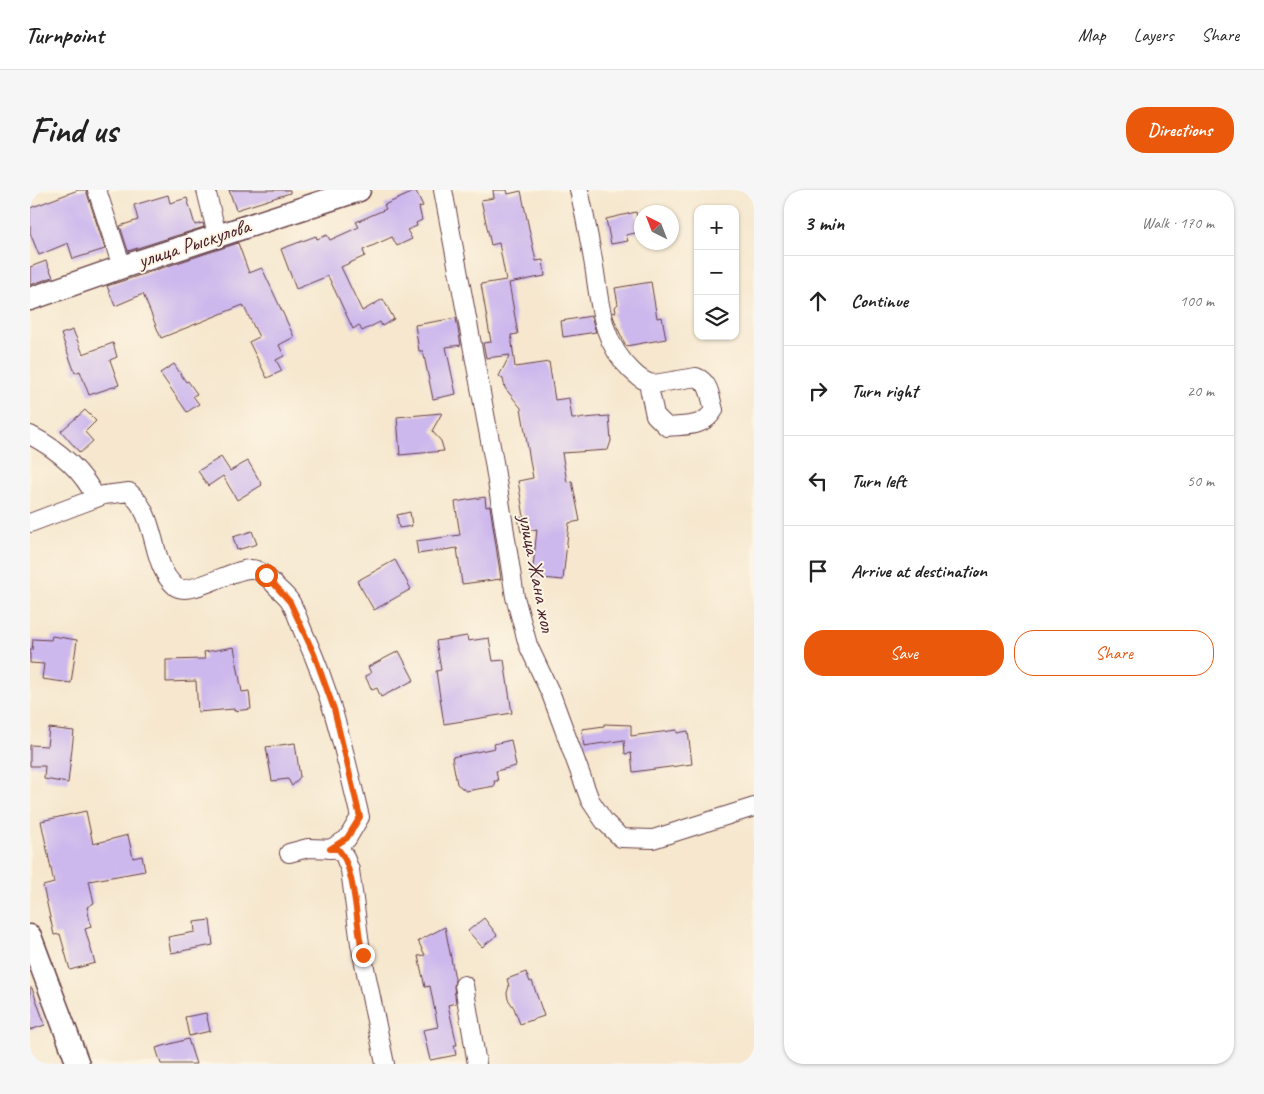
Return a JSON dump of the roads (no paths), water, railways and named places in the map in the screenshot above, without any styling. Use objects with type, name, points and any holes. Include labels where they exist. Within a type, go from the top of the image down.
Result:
[{"type":"street","points":[[97,190],[122,267]]},
{"type":"street","points":[[206,190],[217,235]]},
{"type":"street","name":"улица Рыскулова","points":[[30,299],[217,235],[359,190]]},
{"type":"street","name":"улица Жана жол","points":[[443,190],[494,462],[515,597],[528,645],[551,694],[590,800],[604,821],[621,838],[652,839],[754,808]]},
{"type":"street","points":[[579,190],[602,318],[610,342],[623,362],[648,383]]},
{"type":"street","points":[[30,435],[45,443],[71,464],[90,484],[96,498]]},
{"type":"street","points":[[30,523],[104,495],[129,492],[139,501],[146,515],[164,572],[176,587],[184,590],[234,572],[251,568],[266,575],[290,602],[314,654],[334,709],[360,817],[347,838],[330,849]]},
{"type":"street","points":[[289,854],[308,848],[338,849],[344,855],[350,870],[360,944],[385,1064]]},
{"type":"street","points":[[30,936],[37,950],[78,1064]]},
{"type":"street","points":[[464,985],[477,1064]]}]
